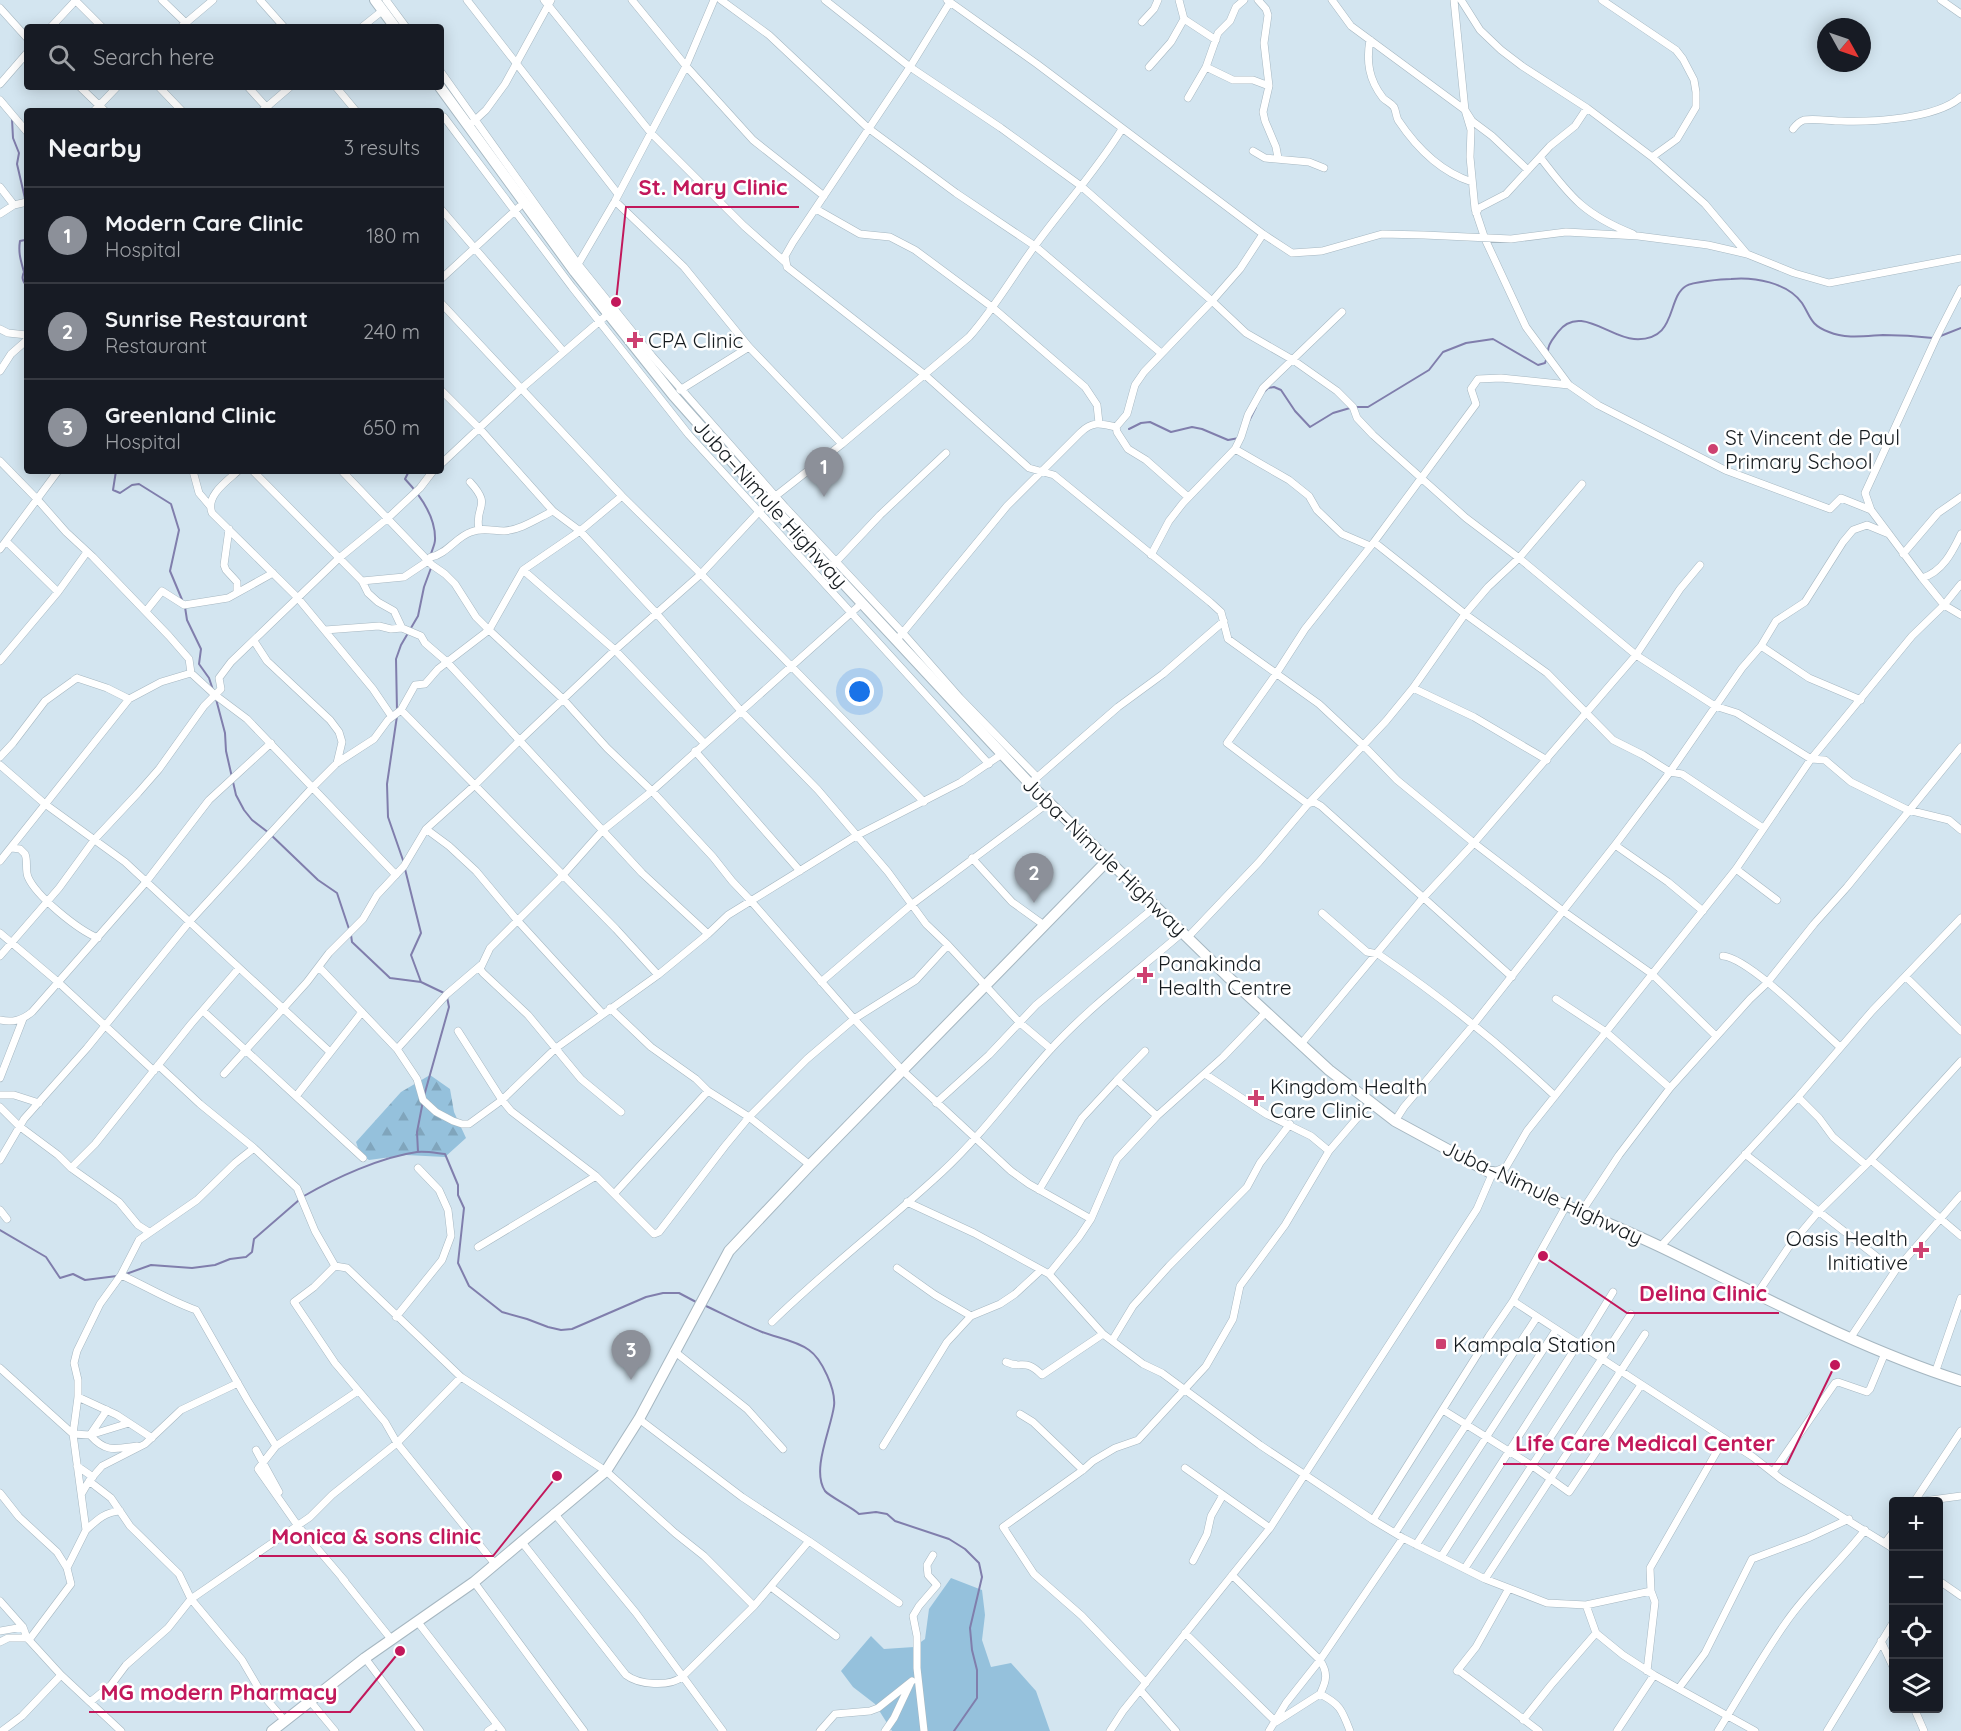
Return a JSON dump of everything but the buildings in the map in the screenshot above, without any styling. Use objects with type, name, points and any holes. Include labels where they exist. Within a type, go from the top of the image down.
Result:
[{"type":"main road","points":[[375,0],[384,5],[394,24]]},
{"type":"main road","name":"Juba–Nimule Highway","points":[[442,90],[456,109],[473,123],[520,206],[577,268],[608,314],[677,392],[701,427],[833,565],[862,603],[899,637],[1002,754],[1033,781],[1048,803],[1329,1070],[1395,1121],[1489,1172],[1582,1211],[1851,1337],[1961,1381]]},
{"type":"main road","points":[[272,1731],[365,1658],[474,1582],[606,1471],[639,1419],[729,1251],[1107,861]]},
{"type":"street","points":[[54,24],[76,0],[99,24]]},
{"type":"street","points":[[162,0],[184,24]]},
{"type":"street","points":[[188,24],[213,0]]},
{"type":"street","points":[[260,0],[281,24]]},
{"type":"street","points":[[467,0],[616,198],[684,267],[749,347],[842,444]]},
{"type":"street","points":[[632,0],[686,66],[753,140],[824,196]]},
{"type":"street","points":[[577,268],[686,66],[714,0]]},
{"type":"street","points":[[721,0],[769,35],[868,128],[956,193],[1035,246],[1161,354]]},
{"type":"street","points":[[825,0],[910,67],[1001,128],[1081,186],[1246,333],[1293,360],[1337,392],[1353,407],[1357,418],[1466,518],[1519,558],[1636,655],[1714,706],[1737,713],[1811,759],[1825,760],[1851,782],[1908,810],[1949,820],[1961,830]]},
{"type":"street","points":[[1142,22],[1154,9],[1158,0]]},
{"type":"street","points":[[1149,67],[1171,42],[1184,19],[1179,0]]},
{"type":"street","points":[[1188,98],[1206,67],[1218,33],[1230,21],[1236,7],[1244,0]]},
{"type":"street","points":[[1258,0],[1268,15],[1264,42],[1269,86],[1263,112],[1278,159]]},
{"type":"street","points":[[1332,0],[1351,26],[1465,110],[1472,121],[1492,136],[1528,170]]},
{"type":"street","points":[[1454,0],[1465,110],[1471,130],[1470,150],[1476,213],[1485,239],[1526,327],[1569,385],[1598,405],[1725,470],[1830,509],[1841,498],[1871,510]]},
{"type":"street","points":[[1461,0],[1480,30],[1502,50],[1521,66],[1587,108],[1652,157],[1705,204],[1748,255]]},
{"type":"street","points":[[1602,0],[1676,50],[1694,80],[1696,107],[1677,139],[1652,157]]},
{"type":"street","points":[[1941,0],[1961,14]]},
{"type":"street","points":[[1716,1036],[1652,974],[1563,911],[1474,843],[1397,780],[1319,704],[1228,639],[1221,612],[1210,602],[1054,475],[1029,468],[925,375],[794,274],[787,267],[785,256],[910,67],[948,1],[1037,64],[1263,234],[1292,253],[1322,251],[1389,234],[1485,239],[1511,239],[1562,232],[1638,236],[1708,246],[1748,255],[1794,273],[1829,283],[1961,258]]},
{"type":"street","points":[[473,123],[499,93],[548,2],[651,133],[744,226],[785,261]]},
{"type":"street","points":[[365,24],[384,5],[402,24]]},
{"type":"street","points":[[0,8],[24,35]]},
{"type":"street","points":[[1184,19],[1216,40]]},
{"type":"street","points":[[1370,40],[1368,55],[1370,76],[1383,98],[1395,108],[1397,118],[1412,141],[1457,177],[1472,182]]},
{"type":"street","points":[[0,84],[24,56]]},
{"type":"street","points":[[1206,67],[1233,80],[1253,80],[1269,86]]},
{"type":"street","points":[[444,77],[473,123],[577,268],[652,356],[677,392],[772,499]]},
{"type":"street","points":[[83,90],[102,108]]},
{"type":"street","points":[[96,108],[114,90]]},
{"type":"street","points":[[162,90],[179,108]]},
{"type":"street","points":[[250,90],[265,108]]},
{"type":"street","points":[[269,108],[287,90]]},
{"type":"street","points":[[338,90],[354,108]]},
{"type":"street","points":[[1793,129],[1798,122],[1810,120],[1900,119],[1951,104],[1961,97]]},
{"type":"street","points":[[0,100],[24,128]]},
{"type":"street","points":[[1476,213],[1479,208],[1506,194],[1550,147],[1575,126],[1587,108]]},
{"type":"street","points":[[444,117],[456,109]]},
{"type":"street","points":[[444,119],[520,206],[600,322],[689,435],[989,764]]},
{"type":"street","points":[[224,1074],[283,1009],[328,953],[363,919],[377,896],[404,866],[426,829],[615,650],[701,574],[772,499],[842,444],[969,337],[1035,246],[1102,160],[1122,129]]},
{"type":"street","points":[[1253,151],[1265,158],[1309,162],[1324,168]]},
{"type":"street","points":[[1540,158],[1588,212],[1611,226],[1638,236]]},
{"type":"street","points":[[0,186],[14,205]]},
{"type":"street","points":[[0,214],[14,205],[24,203]]},
{"type":"street","points":[[444,276],[520,206]]},
{"type":"street","points":[[816,209],[860,234],[890,237],[908,246],[992,307],[1085,387],[1097,405],[1098,423]]},
{"type":"street","points":[[444,212],[564,352]]},
{"type":"street","points":[[1116,427],[1129,410],[1136,385],[1161,354],[1240,268],[1263,234]]},
{"type":"street","points":[[1961,289],[1936,338],[1865,498],[1903,554],[1944,605],[1961,615]]},
{"type":"street","points":[[444,306],[622,496],[924,802]]},
{"type":"street","points":[[1151,555],[1169,521],[1188,497],[1235,448],[1248,415],[1263,388],[1342,312]]},
{"type":"street","points":[[444,461],[522,388],[608,314]]},
{"type":"street","points":[[0,329],[8,333],[24,335]]},
{"type":"street","points":[[0,371],[11,354],[24,343]]},
{"type":"street","points":[[677,392],[749,347]]},
{"type":"street","points":[[1308,804],[1227,743],[1305,629],[1372,544],[1476,404],[1471,389],[1478,380],[1501,378],[1569,385]]},
{"type":"street","points":[[444,393],[480,429],[553,511],[580,531],[657,614],[741,711],[818,790],[888,872],[926,924],[1019,1022],[1051,1049]]},
{"type":"street","points":[[899,637],[1000,514],[1089,424],[1098,423],[1116,427]]},
{"type":"street","points":[[689,435],[701,427]]},
{"type":"street","points":[[1116,427],[1128,449],[1146,460],[1188,497]]},
{"type":"street","points":[[1235,448],[1266,465],[1310,496],[1317,510],[1342,534],[1372,544],[1547,673],[1613,740],[1643,754],[1670,772],[1682,774],[1763,828]]},
{"type":"street","points":[[946,453],[880,515],[833,565],[960,699],[1033,781],[1118,707],[1163,674],[1224,621]]},
{"type":"street","points":[[1,464],[146,611],[189,659],[190,673],[247,719],[311,789],[396,875]]},
{"type":"street","points":[[0,549],[56,474]]},
{"type":"street","points":[[194,474],[199,493],[210,506],[212,513],[297,597],[373,689],[392,717]]},
{"type":"street","points":[[210,506],[212,497],[235,474]]},
{"type":"street","points":[[256,474],[362,581],[368,593],[394,611],[402,628]]},
{"type":"street","points":[[345,474],[454,584],[476,617],[563,699],[607,748],[652,791],[902,1070],[1011,1171],[1039,1190],[1091,1219]]},
{"type":"street","points":[[0,957],[48,901],[93,840],[159,769],[195,716],[221,689],[219,678],[231,662],[338,559],[420,488],[431,474]]},
{"type":"street","points":[[470,482],[483,502],[478,515],[479,529]]},
{"type":"street","points":[[772,1322],[828,1270],[941,1173],[1077,1023],[1137,969],[1185,935],[1259,862],[1413,688],[1464,614],[1519,558],[1582,484]]},
{"type":"street","points":[[0,1160],[19,1126],[190,921],[311,789],[337,763],[374,739],[400,710],[415,685],[425,684],[447,662],[489,630],[523,570],[580,531],[622,496]]},
{"type":"street","points":[[1903,554],[1938,513],[1961,497]]},
{"type":"street","points":[[362,581],[404,577],[468,532],[479,529],[505,531],[518,528],[553,511]]},
{"type":"street","points":[[1395,1121],[1615,845],[1670,772],[1714,706],[1761,646],[1776,621],[1805,602],[1854,530],[1867,525],[1889,534]]},
{"type":"street","points":[[229,529],[224,565],[237,582],[237,592]]},
{"type":"street","points":[[1922,578],[1936,572],[1961,534]]},
{"type":"street","points":[[6,542],[58,592]]},
{"type":"street","points":[[0,661],[58,592],[87,552]]},
{"type":"street","points":[[1301,1044],[1422,899],[1547,760],[1636,655],[1680,589],[1700,565]]},
{"type":"street","points":[[523,570],[615,650],[704,743]]},
{"type":"street","points":[[146,611],[162,591],[184,605],[228,598],[273,573]]},
{"type":"street","points":[[1110,1731],[1123,1711],[1270,1528],[1477,1209],[1493,1172],[1506,1167],[1527,1131],[1736,868],[1811,759],[1912,636],[1944,605],[1961,584]]},
{"type":"street","points":[[397,1049],[447,994],[481,965],[490,948],[562,876],[602,831],[652,791],[862,603]]},
{"type":"street","points":[[325,630],[379,626],[391,629],[402,628],[420,636],[447,662],[642,873],[708,934]]},
{"type":"street","points":[[254,640],[267,661],[330,720],[339,732],[342,742],[337,763]]},
{"type":"street","points":[[1761,646],[1809,678],[1861,700]]},
{"type":"street","points":[[0,861],[129,699],[161,682],[190,673]]},
{"type":"street","points":[[66,684],[77,678],[107,688],[129,699]]},
{"type":"street","points":[[0,757],[45,701],[77,678]]},
{"type":"street","points":[[1413,688],[1474,717],[1547,760]]},
{"type":"street","points":[[400,710],[616,929],[658,975]]},
{"type":"street","points":[[0,1020],[9,1022],[23,1019],[32,1012],[146,882],[209,800],[271,743]]},
{"type":"street","points":[[1582,1211],[1619,1155],[1670,1088],[1767,983],[1961,747]]},
{"type":"street","points":[[695,751],[800,871]]},
{"type":"street","points":[[319,967],[397,1049],[417,1079],[423,1100],[436,1112],[453,1121],[469,1124],[502,1100],[556,1048],[658,975],[728,915],[856,836],[961,782],[1002,754]]},
{"type":"street","points":[[0,765],[45,804],[124,862],[330,1052]]},
{"type":"street","points":[[1308,804],[1314,802],[1321,806],[1422,899],[1512,977]]},
{"type":"street","points":[[821,982],[911,905],[1048,803]]},
{"type":"street","points":[[426,829],[476,870],[517,920],[602,1013]]},
{"type":"street","points":[[1615,845],[1703,910]]},
{"type":"street","points":[[12,848],[20,849],[25,854],[27,875],[38,892],[85,933],[98,938]]},
{"type":"street","points":[[972,858],[1012,902],[1044,925]]},
{"type":"street","points":[[1736,868],[1777,900]]},
{"type":"street","points":[[936,1103],[989,1055],[1036,1005],[1156,906]]},
{"type":"street","points":[[1322,913],[1367,952],[1378,954],[1474,1024],[1555,1096]]},
{"type":"street","points":[[1660,1247],[1798,1097],[1872,1011],[1959,923]]},
{"type":"street","points":[[0,933],[104,1025],[254,1148],[297,1188],[315,1231],[335,1266]]},
{"type":"street","points":[[458,1031],[502,1100],[519,1118],[615,1192],[654,1234],[659,1232],[724,1146],[749,1117],[807,1059],[854,1019],[916,980],[948,945]]},
{"type":"street","points":[[1723,956],[1738,960],[1840,1047]]},
{"type":"street","points":[[481,965],[480,969],[483,973],[528,1015],[581,1079],[621,1112]]},
{"type":"street","points":[[71,1168],[95,1144],[239,968]]},
{"type":"street","points":[[1906,977],[1961,1031]]},
{"type":"street","points":[[1556,999],[1606,1032],[1670,1088]]},
{"type":"street","points":[[610,1008],[651,1047],[708,1091],[749,1117],[810,1165]]},
{"type":"street","points":[[203,1011],[363,1158]]},
{"type":"street","points":[[297,1095],[362,1012]]},
{"type":"street","points":[[1049,1274],[1091,1219],[1117,1159],[1157,1116],[1205,1074],[1266,1012]]},
{"type":"street","points":[[0,1078],[23,1019]]},
{"type":"street","points":[[156,1068],[176,1044]]},
{"type":"street","points":[[1039,1190],[1082,1118],[1145,1051]]},
{"type":"street","points":[[1756,1294],[1788,1248],[1819,1211],[1868,1162],[1961,1061]]},
{"type":"street","points":[[1205,1074],[1266,1114],[1311,1136],[1329,1151]]},
{"type":"street","points":[[1117,1080],[1157,1116]]},
{"type":"street","points":[[615,1192],[708,1091]]},
{"type":"street","points":[[0,1095],[14,1095],[39,1102]]},
{"type":"street","points":[[1798,1097],[1819,1118],[1833,1137],[1961,1236]]},
{"type":"street","points":[[1146,1683],[1082,1616],[1034,1574],[1004,1527],[1093,1461],[1115,1448],[1138,1440],[1206,1366],[1233,1319],[1240,1286],[1285,1225],[1329,1151],[1370,1103]]},
{"type":"street","points":[[0,1107],[19,1126],[58,1155],[71,1168],[119,1202],[138,1225],[149,1232]]},
{"type":"street","points":[[1113,1339],[1133,1306],[1168,1266],[1247,1187],[1260,1163],[1290,1124]]},
{"type":"street","points":[[86,1530],[73,1434],[78,1397],[78,1380],[74,1363],[77,1351],[100,1304],[121,1275],[139,1239],[197,1200],[254,1148]]},
{"type":"street","points":[[1745,1154],[1895,1271]]},
{"type":"street","points":[[396,1317],[442,1260],[451,1236],[448,1210],[439,1190],[418,1168]]},
{"type":"street","points":[[478,1247],[596,1176]]},
{"type":"street","points":[[1851,1337],[1895,1271],[1961,1195]]},
{"type":"street","points":[[907,1202],[974,1233],[1049,1274],[1103,1334],[1113,1339],[1143,1364],[1185,1389],[1373,1520],[1416,1545],[1485,1580],[1547,1603],[1586,1605],[1651,1591]]},
{"type":"street","points":[[1373,1520],[1513,1301],[1566,1206]]},
{"type":"street","points":[[0,1210],[7,1220]]},
{"type":"street","points":[[335,1266],[347,1268],[460,1377],[606,1471],[704,1556],[754,1606]]},
{"type":"street","points":[[335,1266],[314,1287],[294,1302],[335,1363],[385,1422],[397,1443],[495,1564]]},
{"type":"street","points":[[897,1268],[935,1295],[971,1316]]},
{"type":"street","points":[[884,1446],[947,1342],[971,1316],[1000,1304],[1015,1294],[1041,1270]]},
{"type":"street","points":[[121,1275],[196,1310],[276,1446]]},
{"type":"street","points":[[1441,1557],[1613,1292]]},
{"type":"street","points":[[1935,1372],[1961,1298]]},
{"type":"street","points":[[1513,1301],[1889,1546]]},
{"type":"street","points":[[1465,1568],[1631,1314]]},
{"type":"street","points":[[1395,1533],[1537,1317]]},
{"type":"street","points":[[1416,1545],[1556,1330]]},
{"type":"street","points":[[1006,1362],[1012,1365],[1027,1364],[1042,1375],[1103,1334]]},
{"type":"street","points":[[1485,1580],[1645,1334]]},
{"type":"street","points":[[674,1351],[747,1409],[783,1449]]},
{"type":"street","points":[[1773,1472],[1835,1383],[1867,1392],[1886,1353]]},
{"type":"street","points":[[0,1368],[73,1434],[90,1435],[129,1422]]},
{"type":"street","points":[[90,1702],[111,1685],[126,1665],[168,1628],[191,1599],[298,1526],[397,1443],[460,1377]]},
{"type":"street","points":[[81,1494],[102,1466],[145,1444],[182,1410],[238,1383]]},
{"type":"street","points":[[1443,1410],[1532,1465],[1569,1492],[1641,1385]]},
{"type":"street","points":[[358,1391],[276,1446],[258,1469],[298,1526],[391,1639]]},
{"type":"street","points":[[78,1397],[129,1422],[152,1438]]},
{"type":"street","points":[[90,1435],[107,1410]]},
{"type":"street","points":[[1020,1414],[1033,1422],[1083,1470]]},
{"type":"street","points":[[639,1419],[742,1497],[899,1603]]},
{"type":"street","points":[[1918,1497],[1961,1431]]},
{"type":"street","points":[[90,1435],[103,1448],[145,1444]]},
{"type":"street","points":[[1617,1731],[1651,1673],[1655,1602],[1651,1591],[1650,1569],[1724,1439]]},
{"type":"street","points":[[256,1450],[298,1526]]},
{"type":"street","points":[[77,1466],[93,1477],[89,1481]]},
{"type":"street","points":[[1185,1468],[1270,1528]]},
{"type":"street","points":[[89,1481],[111,1498],[130,1526],[179,1574],[191,1599],[242,1660],[262,1694],[285,1721]]},
{"type":"street","points":[[0,1493],[19,1517],[57,1552],[67,1568],[71,1584],[28,1639]]},
{"type":"street","points":[[1193,1561],[1207,1534],[1211,1516],[1223,1495]]},
{"type":"street","points":[[1943,1498],[1961,1496]]},
{"type":"street","points":[[67,1568],[86,1530],[100,1517],[120,1511]]},
{"type":"street","points":[[554,1514],[636,1612],[723,1731]]},
{"type":"street","points":[[1679,1688],[1705,1653],[1752,1559],[1849,1520]]},
{"type":"street","points":[[1718,1731],[1787,1620],[1814,1587],[1844,1557],[1865,1530]]},
{"type":"street","points":[[1885,1543],[1889,1537]]},
{"type":"street","points":[[1269,1731],[1286,1702],[1320,1660],[1403,1538]]},
{"type":"street","points":[[521,1541],[626,1675],[659,1683],[676,1682],[682,1677],[754,1606],[809,1541]]},
{"type":"street","points":[[809,1541],[839,1565]]},
{"type":"street","points":[[924,1731],[917,1668],[917,1636],[913,1616],[937,1585],[928,1575],[927,1565],[933,1555]]},
{"type":"street","points":[[1232,1575],[1320,1660],[1327,1671],[1326,1681],[1320,1694],[1276,1722]]},
{"type":"street","points":[[474,1582],[584,1731]]},
{"type":"street","points":[[1943,1583],[1961,1596]]},
{"type":"street","points":[[771,1587],[836,1636]]},
{"type":"street","points":[[1508,1590],[1476,1647],[1457,1670],[1539,1731]]},
{"type":"street","points":[[0,1601],[23,1627],[28,1639],[61,1675],[121,1731]]},
{"type":"street","points":[[1586,1605],[1596,1633],[1623,1655],[1755,1731]]},
{"type":"street","points":[[417,1621],[499,1728],[488,1731]]},
{"type":"street","points":[[0,1630],[23,1627]]},
{"type":"street","points":[[1827,1731],[1889,1628]]},
{"type":"street","points":[[1185,1633],[1276,1722]]},
{"type":"street","points":[[1523,1720],[1596,1633]]},
{"type":"street","points":[[0,1641],[8,1638],[28,1639]]},
{"type":"street","points":[[1881,1641],[1889,1660]]},
{"type":"street","points":[[365,1658],[420,1731]]},
{"type":"street","points":[[885,1731],[894,1718],[917,1668]]},
{"type":"street","points":[[2,1731],[22,1716],[61,1675]]},
{"type":"street","points":[[820,1731],[836,1714],[870,1711],[878,1708],[912,1681]]},
{"type":"street","points":[[1141,1691],[1176,1731]]},
{"type":"street","points":[[1320,1694],[1335,1702],[1341,1709],[1350,1731]]},
{"type":"street","points":[[310,1701],[335,1731]]},
{"type":"street","points":[[1916,1713],[1924,1731]]},
{"type":"green space","points":[[430,1075],[450,1089],[454,1112],[466,1138],[445,1157],[406,1155],[369,1160],[360,1154],[356,1142],[401,1092]]},
{"type":"green space","points":[[951,1578],[982,1590],[985,1615],[982,1640],[991,1667],[1011,1663],[1036,1691],[1050,1731],[892,1731],[875,1704],[853,1687],[841,1671],[871,1636],[884,1649],[914,1647],[925,1639],[929,1609]]},
{"type":"waterway","points":[[12,119],[13,138],[19,153],[17,164],[24,194]]},
{"type":"waterway","points":[[24,240],[20,241],[19,249],[24,272]]},
{"type":"waterway","points":[[24,272],[24,282]]},
{"type":"waterway","points":[[1548,351],[1550,343],[1558,332],[1566,324],[1575,321],[1595,325],[1625,337],[1648,338],[1658,334],[1665,327],[1680,292],[1686,286],[1707,281],[1740,279],[1770,282],[1788,290],[1802,303],[1814,323],[1835,334],[1933,338]]},
{"type":"waterway","points":[[1938,337],[1961,328]]},
{"type":"waterway","points":[[1356,407],[1368,407],[1429,370],[1443,352],[1466,343],[1493,339],[1538,365],[1545,363],[1546,360]]},
{"type":"waterway","points":[[1264,392],[1274,387],[1281,390],[1295,411],[1310,427],[1333,413],[1350,408]]},
{"type":"waterway","points":[[1249,421],[1256,407]]},
{"type":"waterway","points":[[1129,429],[1141,423],[1150,422],[1171,432],[1192,427],[1228,440],[1239,438]]},
{"type":"waterway","points":[[116,474],[113,490],[120,493],[132,485],[139,484],[171,504],[179,530],[170,571],[183,602]]},
{"type":"waterway","points":[[408,474],[405,479],[421,499],[433,523],[435,540],[431,554]]},
{"type":"waterway","points":[[397,711],[396,659],[401,645],[418,616],[431,568]]},
{"type":"waterway","points":[[185,607],[187,620],[201,649],[199,664],[209,678],[213,690]]},
{"type":"waterway","points":[[216,699],[225,733],[226,751],[236,795],[244,810],[318,880],[337,893],[349,929]]},
{"type":"waterway","points":[[397,716],[387,784],[388,817],[404,863]]},
{"type":"waterway","points":[[405,869],[421,933],[411,955],[421,982]]},
{"type":"waterway","points":[[351,935],[352,942],[390,978],[421,982],[444,993]]},
{"type":"waterway","points":[[424,1096],[449,1007],[447,997]]},
{"type":"waterway","points":[[418,1152],[417,1132],[423,1101]]},
{"type":"waterway","points":[[304,1196],[344,1175],[389,1158],[417,1152],[445,1154],[458,1185],[458,1195],[464,1208],[458,1263],[469,1286],[502,1312],[561,1330],[572,1329],[646,1297],[663,1293],[679,1293],[698,1303]]},
{"type":"waterway","points":[[126,1274],[151,1265],[192,1268],[246,1257],[252,1252],[254,1239],[299,1200]]},
{"type":"waterway","points":[[0,1230],[46,1257],[60,1278],[73,1274],[85,1280],[117,1276]]},
{"type":"waterway","points":[[704,1305],[762,1332],[798,1344],[809,1350],[819,1360],[834,1399],[821,1461],[821,1482],[825,1491],[859,1514],[876,1512],[887,1514],[895,1521],[949,1539],[965,1549],[979,1563],[982,1577],[970,1628],[977,1670],[977,1698],[954,1731]]},
{"type":"place","name":"St. Mary Clinic","points":[[616,302]]},
{"type":"place","name":"CPA Clinic","points":[[635,340]]},
{"type":"place","name":"St Vincent de Paul Primary School","points":[[1713,449]]},
{"type":"place","name":"Modern Care Clinic","points":[[824,497]]},
{"type":"place","name":"Sunrise Restaurant","points":[[1034,903]]},
{"type":"place","name":"Panakinda Health Centre","points":[[1145,975]]},
{"type":"place","name":"Kingdom Health Care Clinic","points":[[1256,1098]]},
{"type":"place","name":"Oasis Health Initiative","points":[[1921,1250]]},
{"type":"place","name":"Delina Clinic","points":[[1543,1256]]},
{"type":"place","name":"Kampala Station","points":[[1441,1344]]},
{"type":"place","name":"Life Care Medical Center","points":[[1835,1365]]},
{"type":"place","name":"Greenland Clinic","points":[[631,1380]]},
{"type":"place","name":"Monica & sons clinic","points":[[557,1476]]},
{"type":"place","name":"MG modern Pharmacy","points":[[400,1651]]}]
